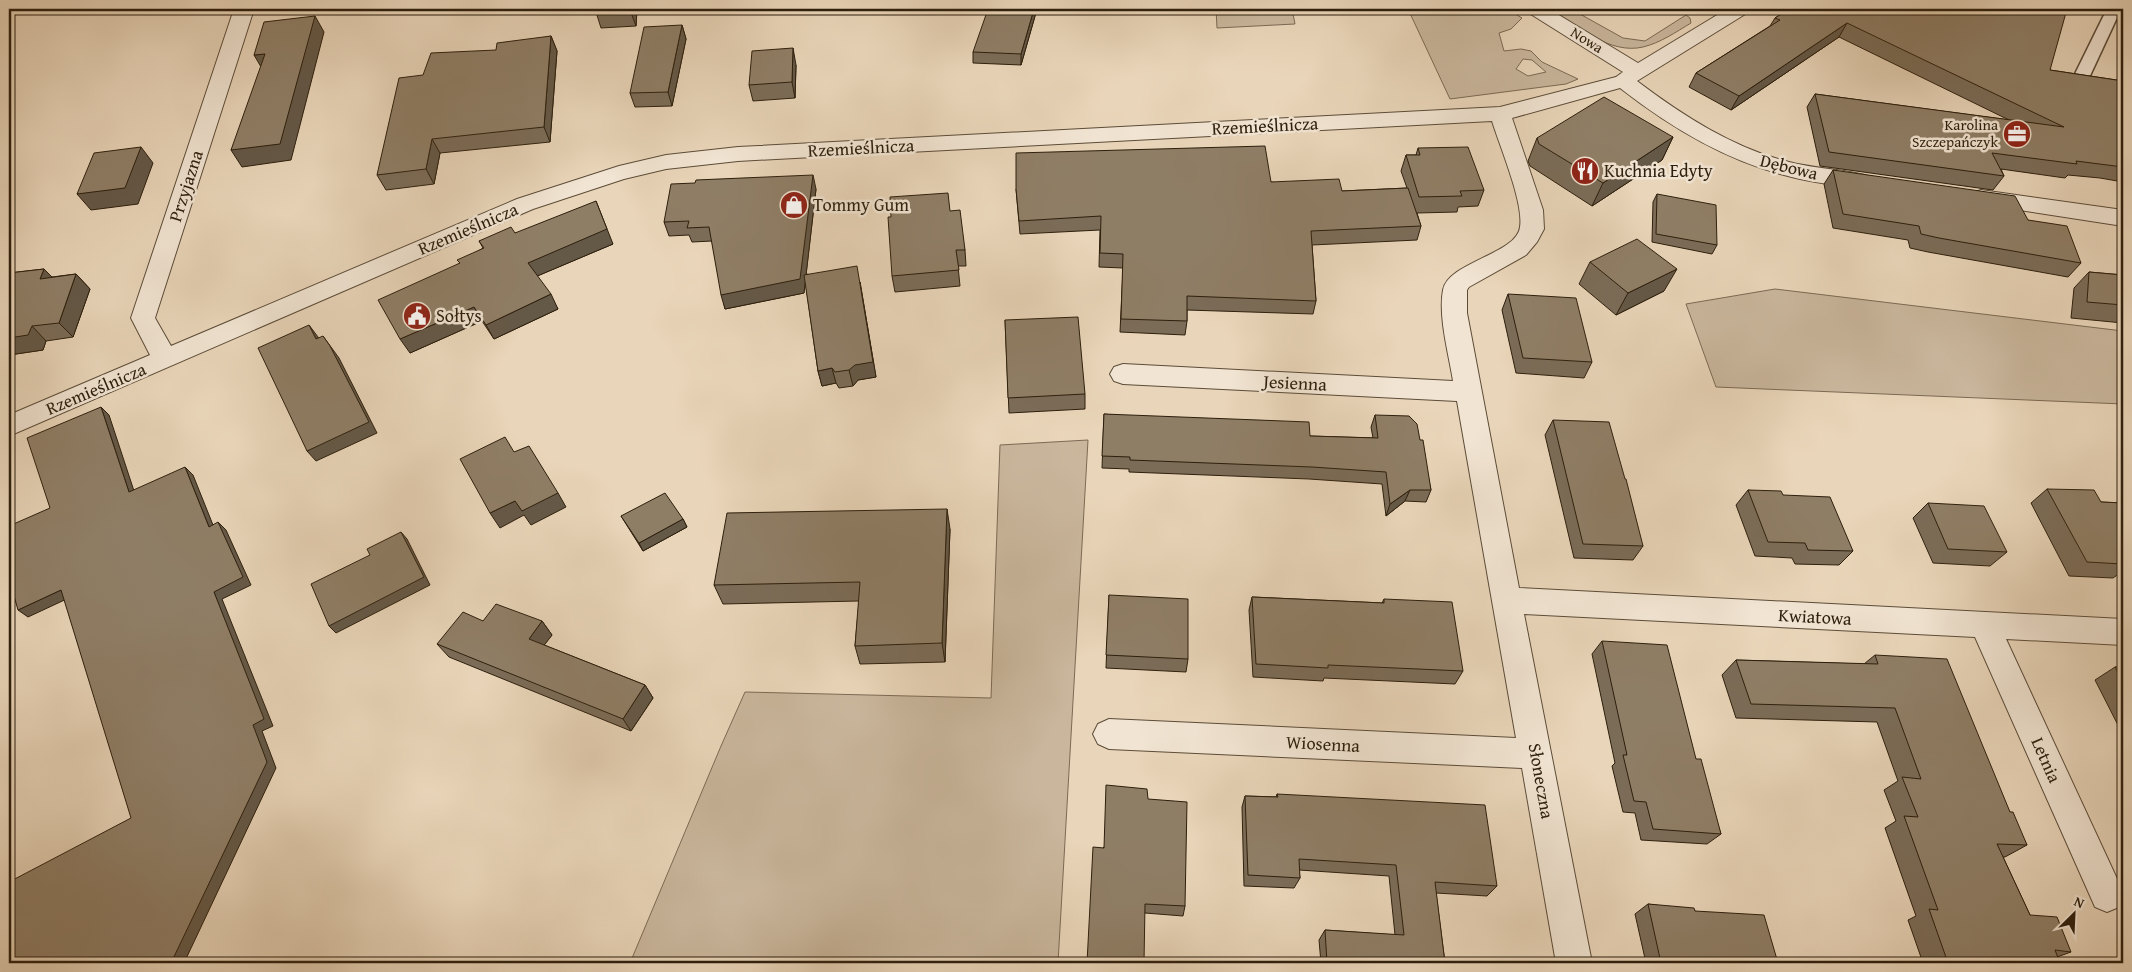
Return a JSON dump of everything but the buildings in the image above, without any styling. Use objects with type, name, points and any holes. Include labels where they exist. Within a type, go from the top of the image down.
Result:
[{"type":"street","name":"Przyjazna","points":[[165,359],[143,318],[244,9]]},
{"type":"street","name":"Nowa","points":[[1536,9],[1631,76]]},
{"type":"street","name":"Rzemieślnicza","points":[[9,426],[525,204],[619,173],[666,162],[738,154],[1500,114],[1631,76],[1740,9]]},
{"type":"street","name":"Dębowa","points":[[1631,76],[1659,109],[1724,145],[1751,157],[1805,173],[1882,184]]},
{"type":"street","name":"Słoneczna","points":[[1500,114],[1532,210],[1532,229],[1530,236],[1518,249],[1461,281],[1455,289],[1455,312],[1506,600],[1574,963]]},
{"type":"street","points":[[1959,195],[2123,218]]},
{"type":"street","name":"Jesienna","points":[[1123,374],[1468,392]]},
{"type":"street","name":"Kwiatowa","points":[[1506,600],[2123,632]]},
{"type":"street","name":"Letnia","points":[[1985,626],[2107,895]]},
{"type":"street","name":"Wiosenna","points":[[1109,734],[1536,754]]},
{"type":"lane","points":[[2080,80],[2114,9]]},
{"type":"shaded area","points":[[1216,9],[1292,9],[1295,24],[1217,28]]},
{"type":"shaded area","points":[[1408,9],[1507,9],[1522,18],[1511,29],[1499,33],[1504,51],[1521,49],[1531,51],[1542,62],[1578,79],[1566,84],[1450,99]],"holes":[[[1523,59],[1532,60],[1546,72],[1528,76],[1516,69]]]},
{"type":"shaded area","points":[[1549,9],[1571,9],[1623,38],[1645,41],[1686,15],[1690,18],[1691,23],[1656,43],[1643,47],[1618,47],[1593,37]]},
{"type":"shaded area","points":[[1775,289],[2123,331],[2123,404],[1716,387],[1686,304]]},
{"type":"shaded area","points":[[1088,440],[1058,963],[630,963],[745,692],[991,698],[1000,445]]},
{"type":"place","name":"Karolina Szczepańczyk","points":[[2017,134]]},
{"type":"place","name":"Kuchnia Edyty","points":[[1585,171]]},
{"type":"place","name":"Tommy Gum","points":[[794,205]]},
{"type":"place","name":"Sołtys","points":[[417,316]]}]
